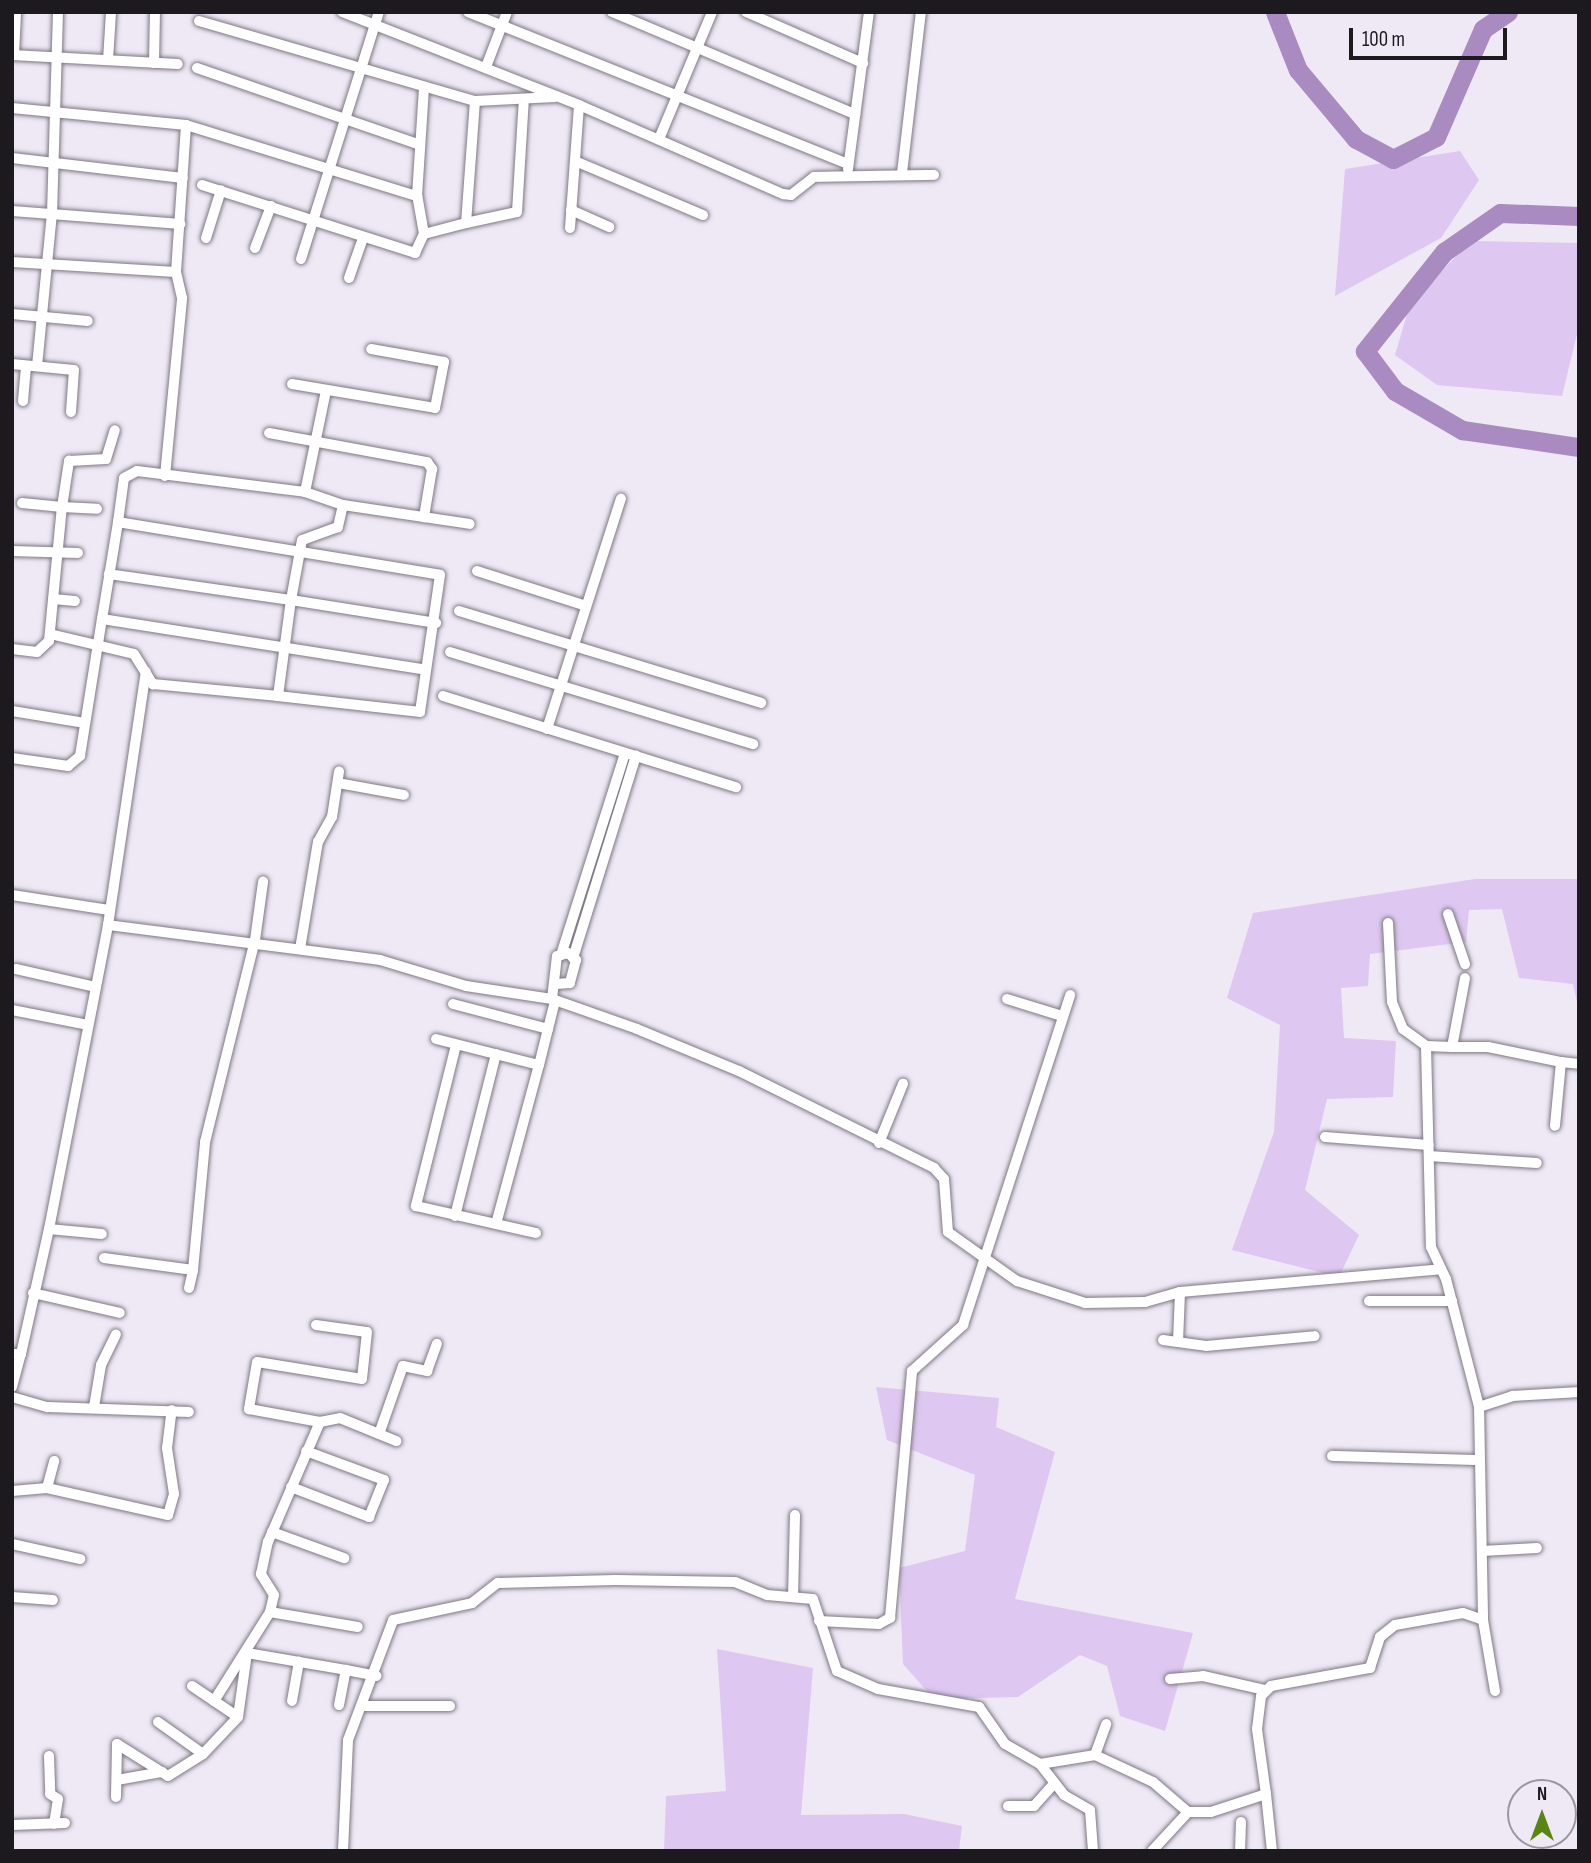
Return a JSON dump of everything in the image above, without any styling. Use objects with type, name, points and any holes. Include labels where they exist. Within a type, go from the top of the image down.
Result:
[{"type":"street","points":[[16,12],[13,55],[178,64]]},
{"type":"street","points":[[23,401],[42,316],[52,214],[50,160],[58,12]]},
{"type":"street","points":[[108,60],[111,12]]},
{"type":"street","points":[[154,62],[155,12]]},
{"type":"street","points":[[342,12],[560,97],[783,194],[791,195],[814,177],[848,169],[934,175]]},
{"type":"street","points":[[301,259],[316,221],[326,165],[379,12]]},
{"type":"street","points":[[468,12],[677,94],[848,169]]},
{"type":"street","points":[[486,67],[507,12]]},
{"type":"street","points":[[612,12],[855,114]]},
{"type":"street","points":[[659,139],[712,12]]},
{"type":"street","points":[[746,12],[863,63]]},
{"type":"street","points":[[848,169],[868,15],[857,12]]},
{"type":"street","points":[[902,173],[921,12]]},
{"type":"street","points":[[199,20],[359,71],[475,101],[560,97]]},
{"type":"street","points":[[197,68],[418,144]]},
{"type":"street","points":[[202,185],[411,253],[422,246],[424,234],[417,196],[418,144],[424,89]]},
{"type":"street","points":[[424,234],[517,212],[524,99]]},
{"type":"street","points":[[466,223],[475,101]]},
{"type":"street","points":[[570,228],[579,105]]},
{"type":"street","points":[[12,108],[186,125],[326,165],[417,196]]},
{"type":"street","points":[[165,476],[183,298],[176,272],[186,125]]},
{"type":"street","points":[[12,158],[50,160],[183,178]]},
{"type":"street","points":[[575,160],[703,215]]},
{"type":"street","points":[[206,238],[221,190]]},
{"type":"street","points":[[255,248],[271,206]]},
{"type":"street","points":[[12,211],[181,224]]},
{"type":"street","points":[[571,211],[609,227]]},
{"type":"street","points":[[349,278],[363,238]]},
{"type":"street","points":[[12,262],[176,272]]},
{"type":"street","points":[[12,314],[88,321]]},
{"type":"street","points":[[292,384],[435,408],[444,362],[371,349]]},
{"type":"street","points":[[12,364],[74,370],[71,412]]},
{"type":"street","points":[[305,492],[326,391]]},
{"type":"street","points":[[12,649],[45,649],[50,634],[56,551],[69,461],[106,459],[115,430]]},
{"type":"street","points":[[270,433],[430,464],[424,517]]},
{"type":"street","points":[[12,758],[73,765],[85,723],[126,474],[305,492],[343,505],[470,524]]},
{"type":"street","points":[[547,729],[621,499]]},
{"type":"street","points":[[22,503],[97,509]]},
{"type":"street","points":[[278,696],[299,551],[305,538],[338,527],[343,505]]},
{"type":"street","points":[[50,634],[134,654],[153,684],[278,696],[416,716],[436,623],[440,575],[117,522]]},
{"type":"street","points":[[12,551],[78,553]]},
{"type":"street","points":[[477,571],[586,606]]},
{"type":"street","points":[[109,574],[436,623]]},
{"type":"street","points":[[53,599],[75,601]]},
{"type":"street","points":[[459,611],[761,703]]},
{"type":"street","points":[[102,619],[426,670]]},
{"type":"street","points":[[450,652],[753,744]]},
{"type":"street","points":[[12,1387],[16,1354],[49,1229],[108,925],[146,672]]},
{"type":"street","points":[[443,696],[736,787]]},
{"type":"street","points":[[12,711],[85,723]]},
{"type":"street","points":[[496,1224],[548,1029],[556,984],[550,977],[561,955],[603,843],[631,755]]},
{"type":"street","points":[[300,949],[318,842],[332,817],[339,778],[404,795]]},
{"type":"street","points":[[556,984],[570,983],[573,958],[603,843]]},
{"type":"street","points":[[189,1288],[205,1142],[256,940],[263,882]]},
{"type":"street","points":[[12,895],[109,910]]},
{"type":"street","points":[[1448,914],[1465,964]]},
{"type":"street","points":[[1388,923],[1392,1002],[1404,1029],[1426,1046],[1489,1047],[1579,1065]]},
{"type":"street","points":[[108,925],[256,940],[554,1000],[738,1071],[939,1171],[948,1232],[988,1257],[1017,1281],[1085,1303],[1145,1303],[1180,1292],[1441,1269]]},
{"type":"street","points":[[561,955],[573,958]]},
{"type":"street","points":[[16,969],[95,987]]},
{"type":"street","points":[[1452,1048],[1465,978]]},
{"type":"street","points":[[819,1621],[880,1624],[890,1618],[912,1371],[961,1328],[988,1257],[1070,995]]},
{"type":"street","points":[[1007,999],[1062,1016]]},
{"type":"street","points":[[453,1004],[548,1029]]},
{"type":"street","points":[[12,1010],[88,1025]]},
{"type":"street","points":[[436,1039],[539,1065]]},
{"type":"street","points":[[456,1045],[416,1206],[536,1233]]},
{"type":"street","points":[[1426,1046],[1431,1247],[1452,1301],[1479,1407],[1483,1620],[1494,1691]]},
{"type":"street","points":[[455,1216],[496,1054]]},
{"type":"street","points":[[1555,1126],[1562,1062]]},
{"type":"street","points":[[879,1143],[903,1084]]},
{"type":"street","points":[[1325,1138],[1537,1163]]},
{"type":"street","points":[[49,1229],[102,1234]]},
{"type":"street","points":[[104,1258],[193,1270]]},
{"type":"street","points":[[1178,1342],[1180,1292]]},
{"type":"street","points":[[33,1293],[120,1313]]},
{"type":"street","points":[[1370,1301],[1452,1301]]},
{"type":"street","points":[[316,1325],[368,1332],[362,1379],[257,1362],[249,1409],[320,1422],[340,1418],[396,1441]]},
{"type":"street","points":[[94,1408],[101,1365],[116,1334]]},
{"type":"street","points":[[1163,1340],[1178,1342],[1315,1336]]},
{"type":"street","points":[[379,1434],[403,1366],[427,1371],[437,1344]]},
{"type":"street","points":[[1479,1407],[1513,1396],[1579,1392]]},
{"type":"street","points":[[12,1397],[94,1408],[189,1412]]},
{"type":"street","points":[[12,1491],[47,1488],[168,1515],[174,1494],[167,1448],[172,1410]]},
{"type":"street","points":[[214,1701],[247,1653],[270,1612],[274,1595],[261,1574],[272,1532],[320,1422]]},
{"type":"street","points":[[291,1487],[369,1517],[384,1480],[306,1451]]},
{"type":"street","points":[[1332,1456],[1479,1460]]},
{"type":"street","points":[[47,1488],[54,1461]]},
{"type":"street","points":[[793,1597],[795,1515]]},
{"type":"street","points":[[272,1532],[344,1558]]},
{"type":"street","points":[[12,1544],[80,1559]]},
{"type":"street","points":[[1482,1551],[1537,1548]]},
{"type":"street","points":[[343,1851],[348,1740],[376,1676],[393,1620],[472,1603],[498,1583],[735,1581],[767,1595],[813,1599],[829,1660],[842,1675],[878,1689],[979,1707],[1005,1744],[1040,1764],[1054,1784],[1092,1814],[1093,1851]]},
{"type":"street","points":[[12,1597],[53,1601]]},
{"type":"street","points":[[270,1612],[358,1628]]},
{"type":"street","points":[[1170,1679],[1203,1676],[1265,1690],[1370,1668],[1380,1637],[1395,1625],[1463,1613],[1483,1620]]},
{"type":"street","points":[[247,1653],[376,1676]]},
{"type":"street","points":[[117,1797],[117,1744],[168,1776],[203,1754],[237,1717],[247,1653]]},
{"type":"street","points":[[292,1701],[299,1662]]},
{"type":"street","points":[[340,1704],[346,1670]]},
{"type":"street","points":[[192,1686],[237,1717]]},
{"type":"street","points":[[1265,1690],[1258,1729],[1272,1851]]},
{"type":"street","points":[[363,1706],[450,1706]]},
{"type":"street","points":[[158,1722],[203,1754]]},
{"type":"street","points":[[1095,1755],[1106,1724]]},
{"type":"street","points":[[1040,1764],[1095,1755],[1153,1782],[1188,1812],[1211,1812],[1266,1794]]},
{"type":"street","points":[[12,1825],[60,1824],[58,1799],[50,1794],[49,1756]]},
{"type":"street","points":[[117,1780],[162,1772]]},
{"type":"street","points":[[1008,1805],[1034,1806],[1054,1784]]},
{"type":"street","points":[[1152,1851],[1188,1812]]},
{"type":"street","points":[[1240,1851],[1241,1822]]},
{"type":"shaded area","points":[[1460,151],[1479,180],[1441,238],[1335,296],[1345,169]]},
{"type":"shaded area","points":[[1471,241],[1579,243],[1579,326],[1562,396],[1437,385],[1395,355],[1410,304]]},
{"type":"shaded area","points":[[1475,879],[1579,879],[1579,1011],[1573,984],[1519,978],[1502,909],[1469,910],[1466,942],[1370,954],[1368,986],[1341,988],[1344,1038],[1396,1041],[1393,1097],[1327,1099],[1305,1190],[1359,1235],[1339,1277],[1232,1250],[1274,1132],[1280,1025],[1227,998],[1253,913]]},
{"type":"shaded area","points":[[876,1387],[999,1398],[996,1427],[1055,1452],[1015,1599],[1193,1633],[1165,1731],[1120,1716],[1107,1666],[1080,1655],[1018,1697],[934,1699],[903,1664],[899,1568],[965,1551],[975,1475],[887,1440]]},
{"type":"shaded area","points":[[717,1649],[813,1668],[801,1815],[904,1814],[962,1826],[959,1851],[664,1851],[666,1796],[726,1791]]},
{"type":"waterway","points":[[1275,12],[1298,70],[1356,139],[1393,159],[1436,137],[1483,29],[1508,12]]},
{"type":"waterway","points":[[1579,216],[1500,213],[1444,252],[1365,351],[1395,391],[1462,430],[1579,447]]}]
